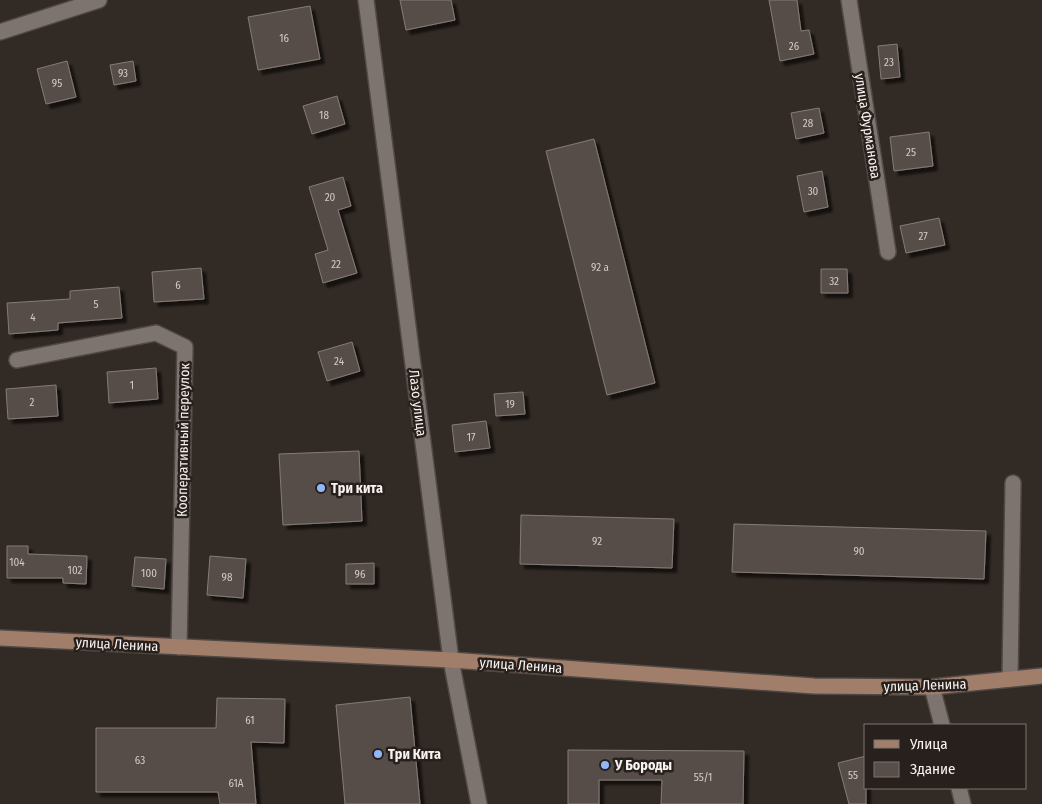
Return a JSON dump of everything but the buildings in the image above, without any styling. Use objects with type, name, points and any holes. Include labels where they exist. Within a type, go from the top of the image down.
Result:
[{"type":"main road","name":"улица Ленина","points":[[0,638],[451,660],[814,686],[932,687],[1042,676]]},
{"type":"street","points":[[0,32],[100,0]]},
{"type":"street","name":"Лазо улица","points":[[366,0],[451,660],[478,804]]},
{"type":"street","name":"улица Фурманова","points":[[849,0],[888,252]]},
{"type":"street","name":"Кооперативный переулок","points":[[17,360],[156,333],[185,347],[178,647]]},
{"type":"street","points":[[1010,679],[1012,483]]},
{"type":"street","points":[[932,687],[942,724]]},
{"type":"street","points":[[959,789],[963,804]]},
{"type":"place","name":"Три кита","points":[[321,488]]},
{"type":"place","name":"Три Кита","points":[[378,754]]},
{"type":"place","name":"У Бороды","points":[[605,765]]}]
